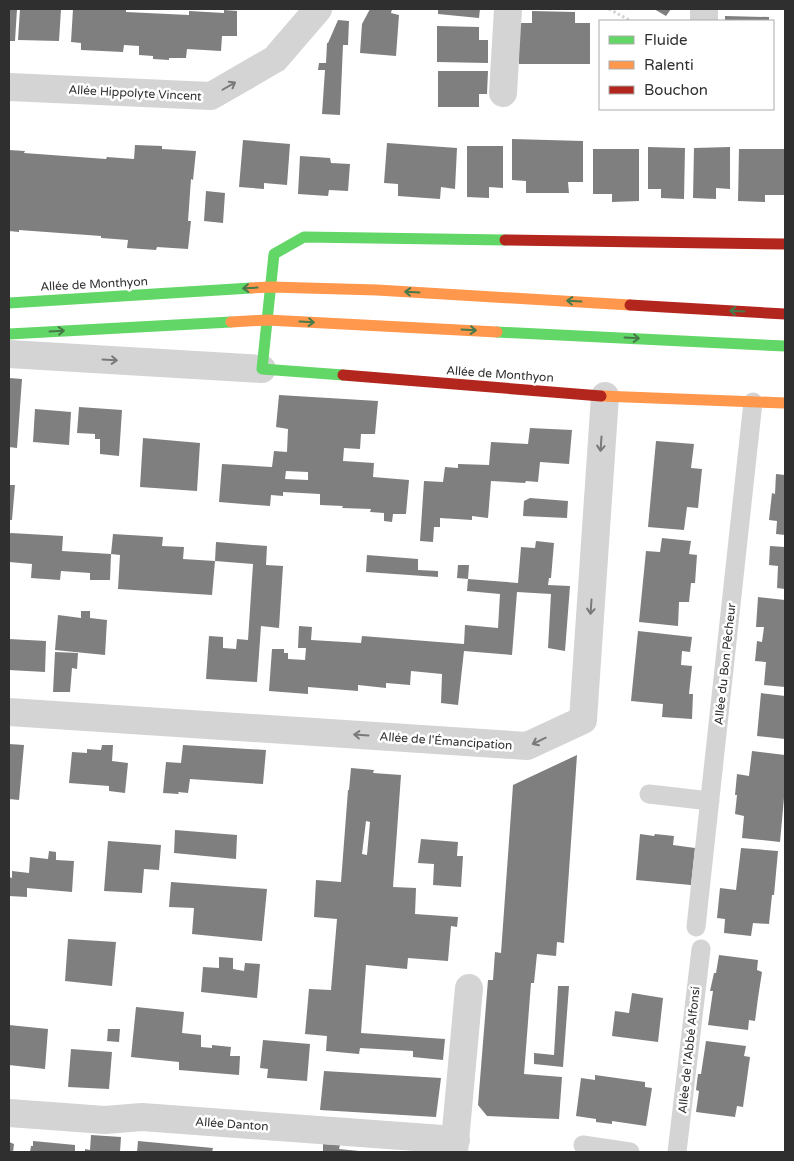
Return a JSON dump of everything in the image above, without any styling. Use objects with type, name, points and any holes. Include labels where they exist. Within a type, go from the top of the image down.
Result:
[{"type":"street","name":"Allée Hippolyte Vincent","points":[[9,87],[211,96],[275,59],[318,9]]},
{"type":"street","points":[[503,93],[508,9]]},
{"type":"street","points":[[9,354],[262,369],[274,254],[304,237],[785,244]]},
{"type":"street","name":"Allée de Monthyon","points":[[9,303],[271,287],[388,290],[785,314]]},
{"type":"street","points":[[9,334],[267,320],[785,346]]},
{"type":"street","name":"Allée de Monthyon","points":[[262,369],[604,396],[785,403]]},
{"type":"street","name":"Allée de l'Émancipation","points":[[9,712],[527,746],[583,720],[604,396]]},
{"type":"street","name":"Allée Danton","points":[[9,1113],[105,1120],[142,1117],[455,1146],[469,988]]},
{"type":"lane","name":"Allée du Bon Pêcheur","points":[[696,927],[753,402]]},
{"type":"lane","points":[[649,794],[710,801]]},
{"type":"lane","name":"Allée de l'Abbé Alfonsi","points":[[677,1152],[700,949]]},
{"type":"lane","points":[[583,1145],[630,1152]]},
{"type":"path","points":[[609,9],[629,20]]},
{"type":"building","points":[[9,9],[17,9],[15,41],[9,41]]},
{"type":"building","points":[[20,9],[61,9],[59,41],[18,40]]},
{"type":"building","points":[[73,9],[126,9],[126,12],[189,15],[189,11],[224,13],[224,10],[237,11],[237,36],[222,36],[221,51],[187,49],[186,58],[169,58],[169,60],[153,59],[153,56],[139,55],[139,46],[124,45],[123,52],[81,50],[81,43],[71,42]]},
{"type":"building","points":[[370,9],[392,9],[391,13],[399,15],[396,56],[360,53],[362,24]]},
{"type":"building","points":[[438,9],[480,9],[479,18],[438,14]]},
{"type":"building","points":[[654,9],[671,9],[666,16]]},
{"type":"building","points":[[532,11],[575,12],[575,23],[590,23],[590,64],[519,64],[519,23],[532,23]]},
{"type":"building","points":[[725,16],[769,17],[769,20],[725,20]]},
{"type":"building","points":[[338,20],[349,21],[348,45],[343,45],[340,115],[322,114],[325,70],[318,70],[319,63],[326,63],[327,43]]},
{"type":"building","points":[[437,26],[479,27],[479,40],[488,40],[488,63],[437,62]]},
{"type":"building","points":[[438,71],[488,71],[487,94],[479,94],[479,107],[438,107]]},
{"type":"building","points":[[512,139],[583,141],[583,182],[568,182],[569,193],[526,193],[526,181],[512,180]]},
{"type":"building","points":[[243,140],[290,144],[287,185],[264,183],[264,189],[239,187]]},
{"type":"building","points":[[387,143],[457,148],[455,189],[441,187],[440,199],[398,196],[398,184],[384,183]]},
{"type":"building","points":[[135,145],[162,146],[162,149],[196,151],[193,180],[191,179],[188,221],[191,221],[188,249],[157,247],[156,250],[127,248],[128,240],[101,238],[101,236],[19,230],[19,232],[9,231],[9,150],[25,151],[24,153],[106,159],[107,157],[134,159]]},
{"type":"building","points":[[467,146],[503,146],[503,188],[489,187],[489,198],[467,197]]},
{"type":"building","points":[[648,147],[685,148],[684,199],[661,198],[661,189],[648,189]]},
{"type":"building","points":[[730,147],[730,189],[716,188],[716,199],[693,198],[694,148]]},
{"type":"building","points":[[593,149],[639,149],[639,201],[612,202],[612,194],[593,194]]},
{"type":"building","points":[[739,149],[785,149],[785,195],[765,195],[765,202],[738,201]]},
{"type":"building","points":[[300,156],[330,158],[331,163],[350,164],[348,191],[329,190],[328,196],[298,194]]},
{"type":"building","points":[[206,191],[225,193],[223,223],[204,221]]},
{"type":"building","points":[[9,378],[22,379],[17,448],[9,447]]},
{"type":"building","points":[[279,395],[378,401],[375,434],[361,434],[360,449],[344,448],[343,461],[374,463],[373,477],[409,480],[406,514],[393,514],[392,522],[384,521],[384,513],[370,512],[371,509],[320,505],[320,494],[283,492],[283,496],[271,495],[270,506],[219,502],[222,464],[272,467],[274,451],[287,452],[288,429],[276,427]],"holes":[[[286,471],[308,472],[308,480],[285,479]]]},
{"type":"building","points":[[79,407],[122,410],[119,456],[100,454],[100,439],[95,439],[95,434],[77,433]]},
{"type":"building","points":[[35,409],[71,412],[69,445],[33,442]]},
{"type":"building","points":[[530,428],[572,430],[569,464],[540,462],[538,482],[491,481],[488,518],[472,516],[472,520],[440,518],[440,527],[434,527],[433,542],[420,541],[424,481],[443,482],[445,467],[458,468],[458,464],[489,465],[491,442],[528,444]]},
{"type":"building","points":[[143,438],[200,443],[197,491],[140,487]]},
{"type":"building","points":[[656,441],[694,444],[691,468],[702,469],[698,508],[687,507],[684,530],[648,527]]},
{"type":"building","points":[[776,474],[785,475],[785,535],[776,534],[777,521],[769,520],[772,493],[775,494]]},
{"type":"building","points":[[9,485],[15,485],[12,520],[9,520]]},
{"type":"building","points":[[530,498],[568,501],[567,518],[523,516],[524,501]]},
{"type":"building","points":[[9,534],[63,536],[62,551],[111,554],[110,580],[90,580],[90,573],[61,571],[60,580],[31,578],[32,564],[9,562]]},
{"type":"building","points":[[113,534],[163,537],[162,546],[184,547],[183,559],[215,561],[212,595],[118,589],[120,555],[111,554]]},
{"type":"building","points":[[662,538],[691,541],[689,554],[697,555],[695,583],[691,583],[689,602],[679,602],[678,626],[639,622],[646,551],[660,552]]},
{"type":"building","points":[[536,541],[554,543],[551,578],[549,578],[548,585],[570,586],[565,651],[548,648],[551,594],[517,592],[512,655],[464,651],[458,705],[441,703],[442,674],[411,671],[410,685],[386,683],[386,688],[358,685],[358,691],[308,687],[308,694],[269,691],[272,649],[284,649],[284,653],[288,653],[288,659],[305,660],[306,648],[298,648],[299,626],[312,627],[311,640],[361,643],[362,636],[464,644],[465,625],[498,628],[500,594],[467,591],[468,579],[518,583],[521,547],[535,548]]},
{"type":"building","points":[[216,542],[267,546],[266,565],[283,566],[279,628],[261,626],[257,682],[206,679],[209,636],[223,637],[223,648],[236,649],[237,639],[248,640],[253,564],[215,561]]},
{"type":"building","points":[[770,546],[785,547],[785,589],[777,588],[778,566],[769,565]]},
{"type":"building","points":[[367,555],[418,559],[418,570],[438,571],[438,577],[366,572]]},
{"type":"building","points":[[458,565],[469,565],[468,579],[457,578]]},
{"type":"building","points":[[758,597],[785,600],[785,687],[764,685],[766,662],[755,661],[757,641],[762,642],[764,627],[756,627]]},
{"type":"building","points":[[81,611],[90,611],[90,618],[107,620],[105,655],[55,650],[58,615],[81,618]]},
{"type":"building","points":[[638,631],[692,637],[690,652],[682,651],[681,665],[692,666],[689,694],[693,694],[692,719],[662,717],[663,704],[631,701]]},
{"type":"building","points":[[9,639],[46,641],[45,672],[9,670]]},
{"type":"building","points":[[55,652],[78,653],[77,669],[72,668],[70,692],[53,692]]},
{"type":"building","points":[[761,693],[785,696],[785,739],[757,736]]},
{"type":"building","points":[[9,744],[24,745],[19,800],[9,799]]},
{"type":"building","points":[[102,745],[113,745],[112,761],[128,763],[125,793],[109,791],[109,786],[69,783],[72,752],[87,753],[87,749],[101,750]]},
{"type":"building","points":[[183,745],[266,750],[263,784],[190,779],[188,793],[163,793],[166,762],[181,763]]},
{"type":"building","points":[[752,751],[785,755],[785,798],[780,842],[742,838],[744,816],[735,814],[737,774],[749,776]]},
{"type":"building","points":[[577,755],[564,943],[557,942],[556,956],[537,954],[534,983],[531,983],[524,1074],[562,1077],[559,1119],[487,1116],[478,1105],[488,980],[493,980],[495,952],[501,953],[513,785]]},
{"type":"building","points":[[351,768],[374,770],[373,773],[401,775],[393,887],[416,888],[415,914],[458,917],[457,927],[451,926],[448,961],[408,958],[407,969],[366,965],[361,1033],[445,1039],[443,1060],[413,1057],[413,1051],[360,1048],[359,1054],[326,1051],[327,1036],[305,1034],[309,989],[331,990],[337,919],[314,917],[316,880],[341,882]],"holes":[[[366,821],[370,822],[367,855],[362,854]]]},
{"type":"building","points":[[175,830],[237,835],[236,859],[174,853]]},
{"type":"building","points":[[640,834],[674,836],[673,845],[695,848],[691,885],[636,880]]},
{"type":"building","points":[[421,839],[458,842],[457,856],[463,856],[461,887],[433,885],[434,864],[418,863]]},
{"type":"building","points":[[108,841],[161,845],[159,870],[144,869],[142,893],[104,891]]},
{"type":"building","points":[[741,848],[778,851],[769,924],[753,923],[751,936],[724,933],[725,919],[717,918],[720,888],[736,890]]},
{"type":"building","points":[[49,851],[56,852],[56,860],[74,861],[72,892],[27,888],[27,897],[9,896],[9,877],[12,878],[12,871],[29,873],[30,857],[48,859]]},
{"type":"building","points":[[171,882],[267,889],[262,941],[192,934],[194,908],[169,907]]},
{"type":"building","points":[[68,939],[116,942],[112,986],[65,981]]},
{"type":"building","points":[[719,955],[758,960],[757,970],[762,972],[755,1021],[749,1020],[748,1030],[708,1025],[713,991],[710,991]]},
{"type":"building","points":[[219,957],[233,958],[233,969],[244,971],[245,963],[260,964],[257,998],[201,992],[203,967],[219,968]]},
{"type":"building","points":[[558,986],[569,986],[563,1067],[534,1064],[534,1053],[554,1055]]},
{"type":"building","points":[[632,993],[663,998],[658,1042],[612,1036],[615,1011],[629,1013]]},
{"type":"building","points":[[136,1007],[184,1012],[182,1033],[201,1035],[201,1047],[212,1048],[212,1045],[231,1047],[230,1056],[240,1056],[239,1075],[179,1070],[179,1062],[131,1057]]},
{"type":"building","points":[[9,1025],[48,1029],[45,1069],[9,1065]]},
{"type":"building","points":[[108,1029],[120,1029],[119,1042],[107,1041]]},
{"type":"building","points":[[263,1040],[310,1044],[307,1081],[267,1078],[268,1069],[260,1068]]},
{"type":"building","points":[[706,1041],[746,1046],[744,1056],[750,1057],[743,1107],[737,1106],[735,1117],[696,1112],[699,1091],[696,1090],[698,1074],[701,1074]]},
{"type":"building","points":[[71,1049],[112,1052],[109,1089],[68,1087]]},
{"type":"building","points":[[324,1071],[441,1078],[436,1117],[320,1110]]},
{"type":"building","points":[[595,1075],[645,1082],[645,1087],[652,1088],[646,1126],[612,1121],[612,1124],[596,1122],[596,1119],[576,1116],[581,1078],[595,1080]]},
{"type":"building","points":[[91,1135],[121,1137],[120,1152],[85,1152],[85,1149],[90,1150]]},
{"type":"building","points":[[33,1141],[75,1145],[75,1152],[30,1152]]},
{"type":"building","points":[[138,1141],[213,1148],[212,1152],[137,1152]]},
{"type":"building","points":[[9,1142],[14,1144],[13,1152],[9,1152]]},
{"type":"building","points":[[323,1144],[340,1145],[339,1149],[359,1152],[323,1152]]},
{"type":"traffic: fast","points":[[343,375],[262,369],[274,254],[304,237],[505,240]]},
{"type":"traffic: fast","points":[[9,303],[251,288]]},
{"type":"traffic: fast","points":[[9,334],[231,322]]},
{"type":"traffic: fast","points":[[497,332],[785,346]]},
{"type":"traffic: slow","points":[[251,288],[377,290],[630,305]]},
{"type":"traffic: slow","points":[[231,322],[267,320],[497,332]]},
{"type":"traffic: slow","points":[[601,396],[785,403]]},
{"type":"traffic: jam","points":[[505,240],[785,244]]},
{"type":"traffic: jam","points":[[630,305],[785,314]]},
{"type":"traffic: jam","points":[[343,375],[601,396]]}]
